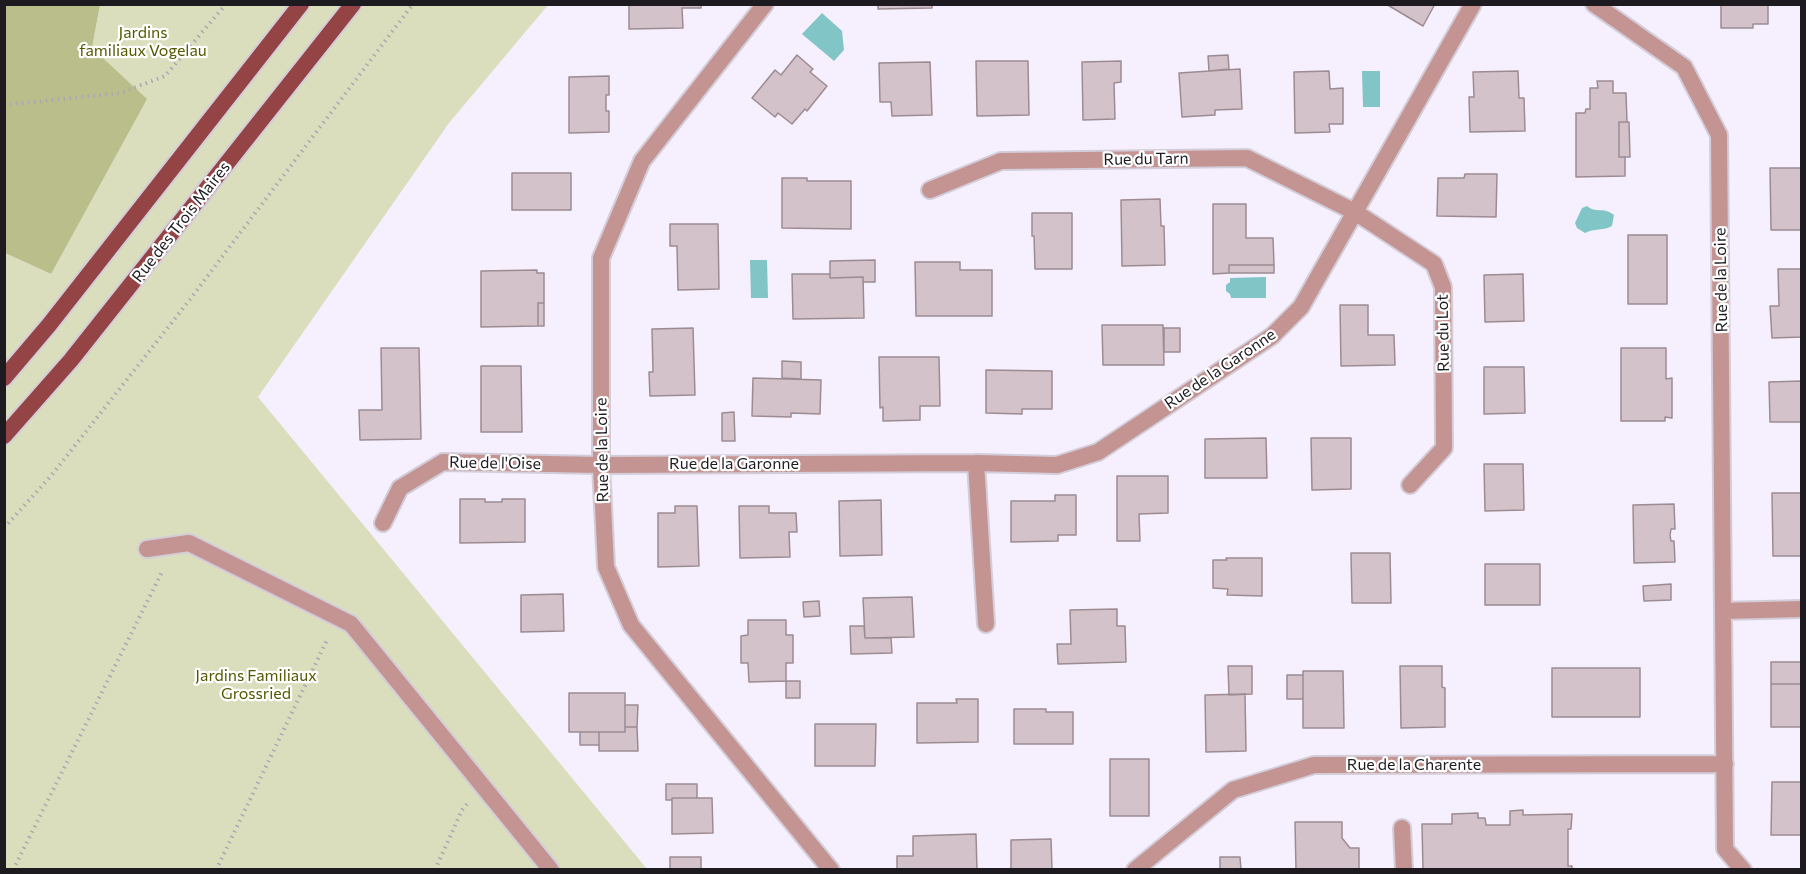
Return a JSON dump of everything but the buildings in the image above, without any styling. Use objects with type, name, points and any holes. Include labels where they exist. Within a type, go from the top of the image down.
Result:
[{"type":"main road","points":[[4,378],[49,325],[301,4]]},
{"type":"main road","name":"Rue des Trois Maires","points":[[4,436],[71,360],[353,4]]},
{"type":"street","name":"Rue de la Loire","points":[[765,4],[642,161],[601,258],[601,465],[606,567],[631,625],[831,870]]},
{"type":"street","name":"Rue de la Garonne","points":[[601,465],[976,463],[1057,465],[1098,452],[1272,336],[1301,307],[1473,4]]},
{"type":"street","name":"Rue de la Loire","points":[[1594,4],[1684,67],[1719,135],[1725,849],[1740,869]]},
{"type":"street","name":"Rue du Tarn","points":[[930,190],[1001,161],[1247,158],[1355,212]]},
{"type":"street","name":"Rue du Lot","points":[[1355,212],[1434,264],[1443,287],[1444,448],[1410,485]]},
{"type":"street","name":"Rue de l'Oise","points":[[383,523],[400,488],[443,462],[601,465]]},
{"type":"street","points":[[976,463],[986,624]]},
{"type":"street","points":[[147,549],[189,543],[351,624],[551,870]]},
{"type":"street","points":[[1723,610],[1802,609]]},
{"type":"street","name":"Rue de la Charente","points":[[1135,870],[1233,790],[1314,765],[1725,764]]},
{"type":"street","points":[[1402,828],[1404,870]]},
{"type":"path","points":[[4,105],[120,93],[165,76],[226,4]]},
{"type":"path","points":[[4,528],[51,476],[181,311],[413,4]]},
{"type":"path","points":[[14,870],[175,545]]},
{"type":"path","points":[[216,870],[338,617]]},
{"type":"path","points":[[435,870],[462,810],[484,787]]},
{"type":"green space","points":[[100,5],[548,5],[449,123],[258,397],[647,869],[5,870],[5,253],[51,274]]},
{"type":"shaded area","points":[[5,4],[100,5],[92,48],[147,99],[51,274],[5,253]]},
{"type":"shaded area","points":[[822,13],[842,31],[844,50],[834,61],[802,34]]},
{"type":"shaded area","points":[[1362,71],[1380,71],[1380,107],[1363,107]]},
{"type":"shaded area","points":[[1587,206],[1593,210],[1606,211],[1614,215],[1612,226],[1585,233],[1577,228],[1575,223],[1582,208]]},
{"type":"shaded area","points":[[750,260],[767,260],[768,298],[751,298]]},
{"type":"shaded area","points":[[1266,277],[1266,298],[1231,298],[1226,291],[1230,278]]},
{"type":"park label","name":"Jardins familiaux Vogelau","points":[[143,42]]},
{"type":"park label","name":"Jardins Familiaux Grossried","points":[[256,685]]}]
